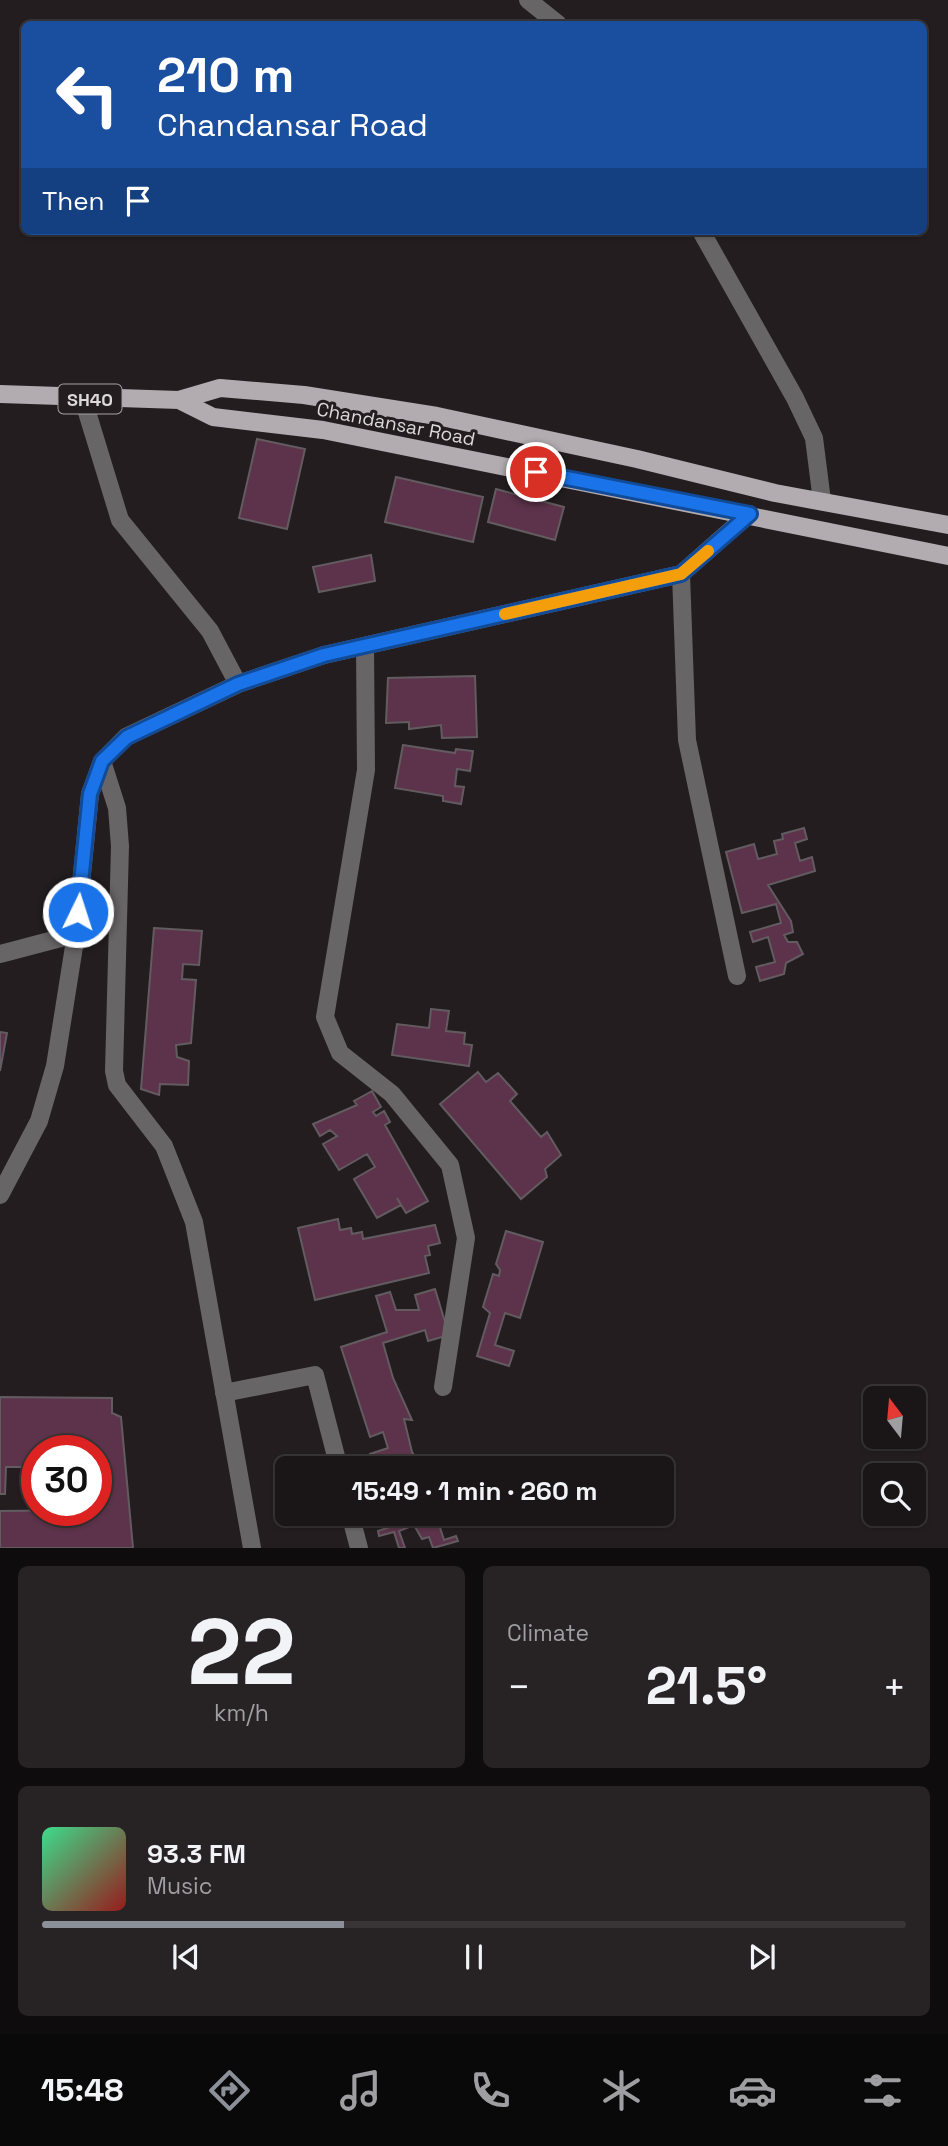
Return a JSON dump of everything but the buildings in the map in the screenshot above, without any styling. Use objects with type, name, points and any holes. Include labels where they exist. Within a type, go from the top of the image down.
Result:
[{"type":"main road","points":[[179,400],[220,388],[304,395],[461,421],[775,493],[948,524]]},
{"type":"main road","name":"Chandansar Road","points":[[0,394],[83,399],[179,400],[213,417],[323,430],[948,556]]},
{"type":"street","points":[[528,0],[554,21]]},
{"type":"street","points":[[703,235],[795,398],[814,438],[822,501]]},
{"type":"street","points":[[83,399],[120,520],[210,631],[238,684]]},
{"type":"street","points":[[0,1195],[39,1121],[55,1066],[76,934],[90,794],[102,761],[127,737],[238,684],[324,655],[681,574],[750,514]]},
{"type":"street","points":[[681,574],[687,740],[737,976]]},
{"type":"street","points":[[365,646],[366,770],[325,1017],[340,1053],[393,1094],[450,1166],[466,1238],[443,1387]]},
{"type":"street","points":[[102,761],[117,808],[120,846],[114,1071],[117,1085],[164,1146],[194,1222],[252,1548]]},
{"type":"street","points":[[0,954],[76,934]]},
{"type":"street","points":[[224,1393],[315,1375],[335,1456]]},
{"type":"street","points":[[353,1526],[359,1548]]},
{"type":"slow traffic","points":[[505,614],[681,574],[708,551]]},
{"type":"route","points":[[78,912],[90,794],[102,761],[127,737],[171,713],[238,684],[324,655],[681,574],[750,514],[536,472]]}]
